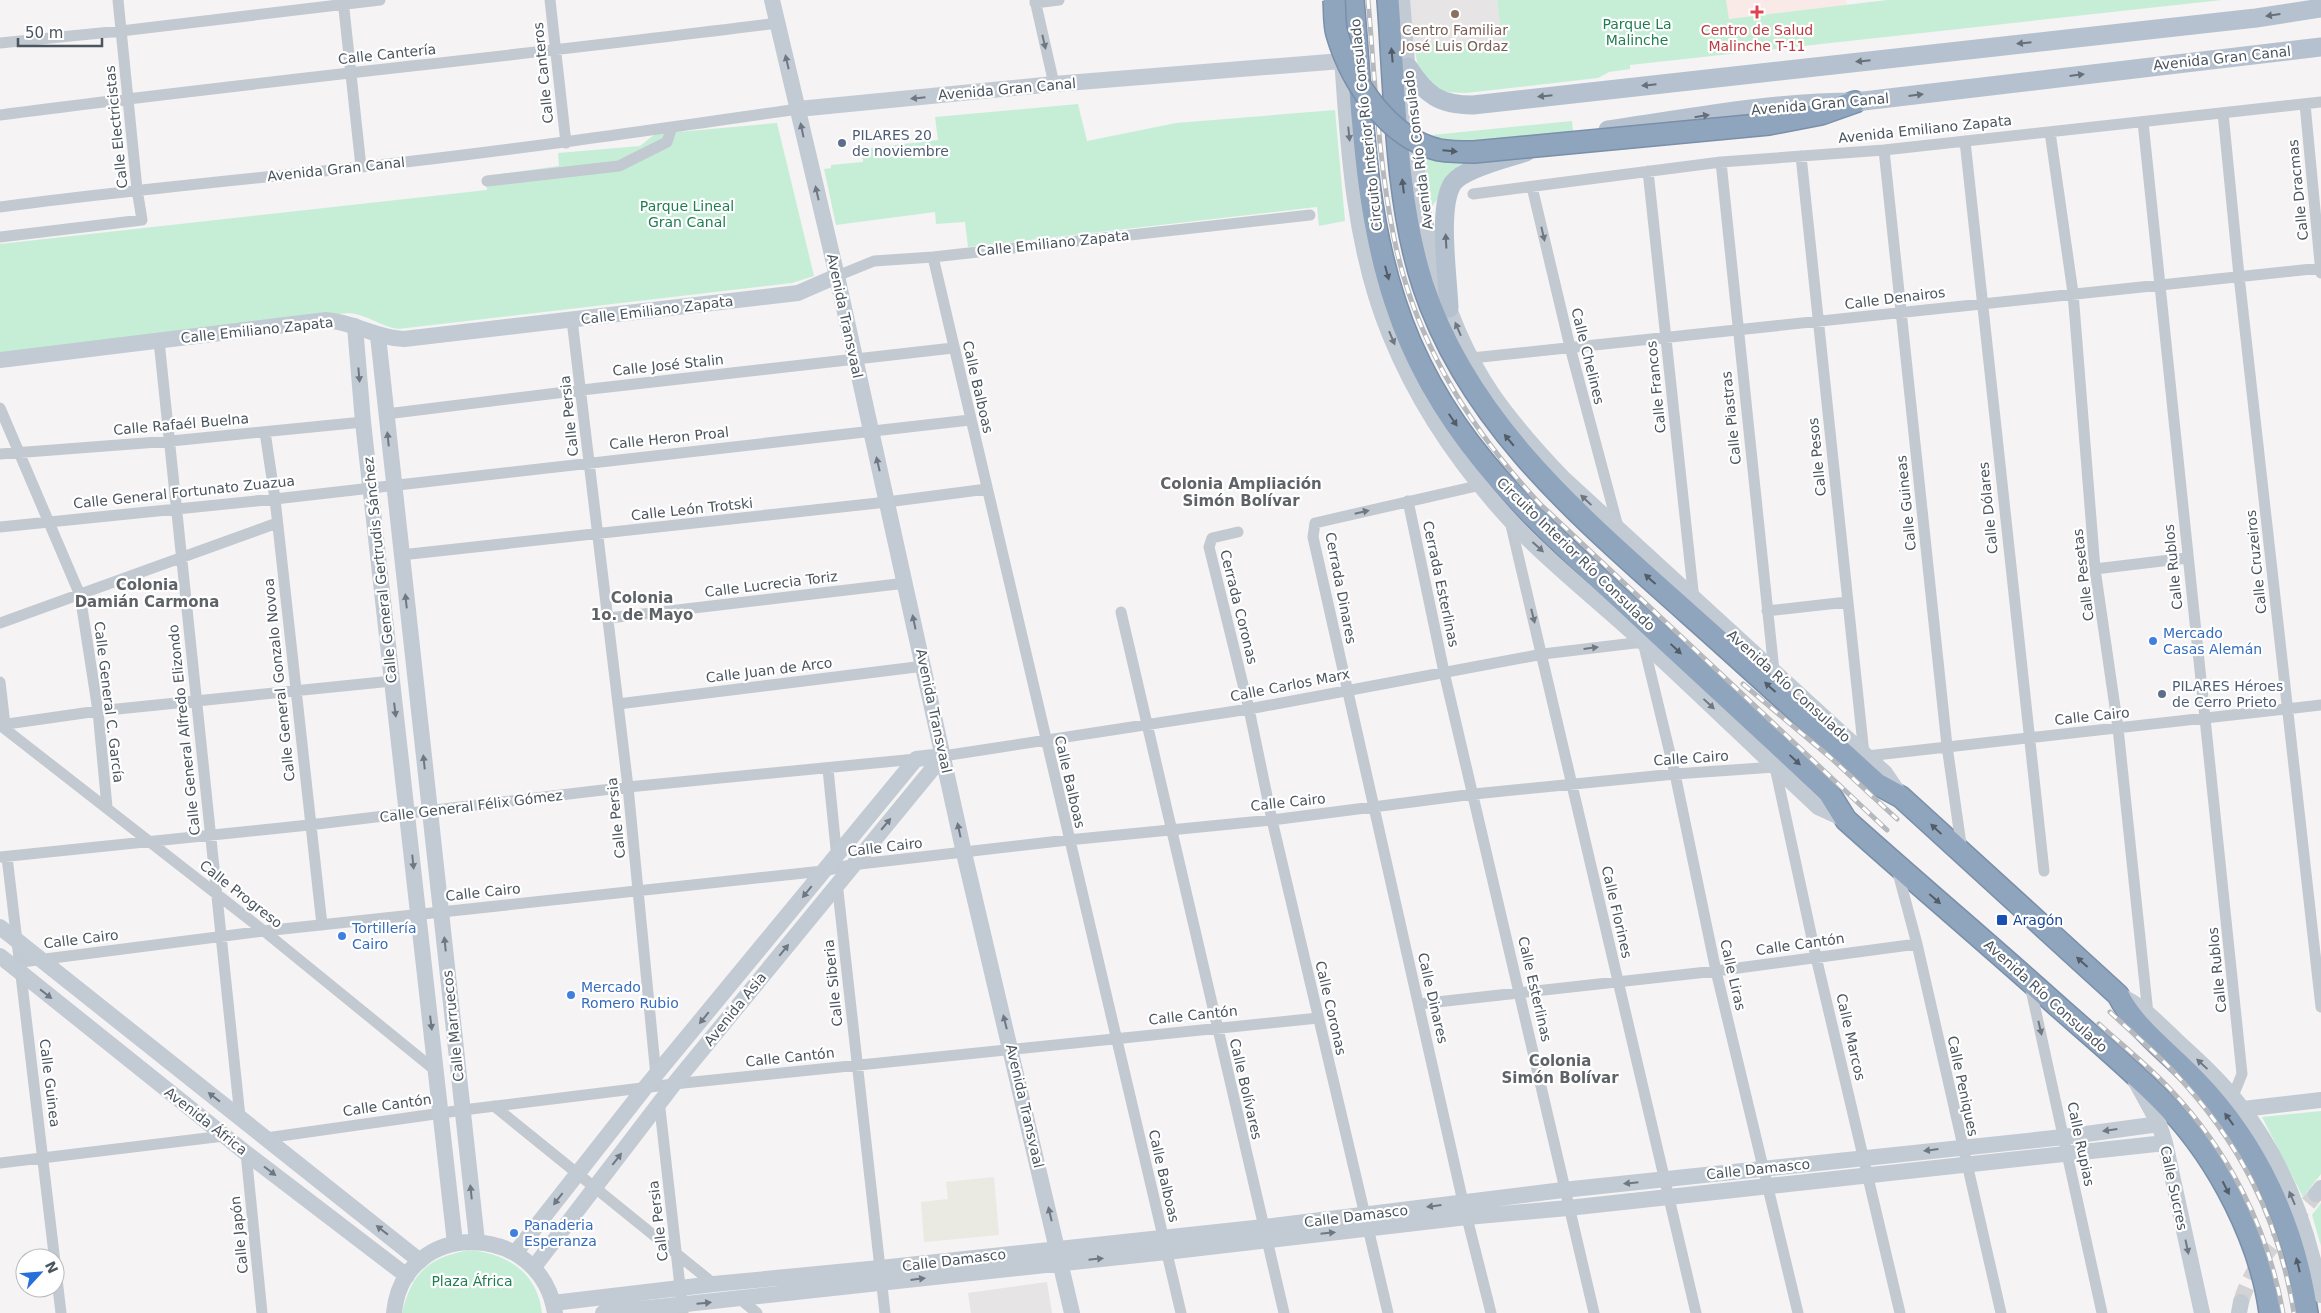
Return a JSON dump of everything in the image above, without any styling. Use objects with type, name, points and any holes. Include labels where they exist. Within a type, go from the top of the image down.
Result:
[{"type":"highway","points":[[1334,0],[1337,33],[1359,84],[1391,122],[1408,136],[1438,150],[1474,152],[1769,124],[1821,114],[1855,102]]},
{"type":"highway","name":"Circuito Interior Río Consulado","points":[[1353,0],[1354,107],[1360,159],[1386,269],[1400,318],[1422,366],[1470,445],[1528,512],[1828,791],[1846,820]]},
{"type":"highway","points":[[1388,0],[1403,103],[1408,154],[1408,220],[1424,286],[1439,326],[1458,364],[1496,424],[1542,477],[1609,543],[1877,784],[1901,797]]},
{"type":"highway","name":"Avenida Río Consulado","points":[[1901,797],[2118,995]]},
{"type":"highway","name":"Avenida Río Consulado","points":[[1846,820],[2128,1070]]},
{"type":"highway","points":[[2118,995],[2127,1013],[2214,1101],[2254,1157],[2275,1198],[2288,1231],[2302,1284],[2307,1313]]},
{"type":"highway","points":[[2128,1070],[2172,1110],[2210,1160],[2220,1177],[2254,1249],[2264,1281],[2270,1313]]},
{"type":"main road","points":[[1408,67],[1422,87],[1434,98],[1444,102],[1473,105],[2256,18],[2321,8]]},
{"type":"main road","name":"Avenida Gran Canal","points":[[1449,308],[1445,204],[1453,182],[1467,172],[1560,140],[1600,131],[1720,113],[1824,102],[1855,102],[2321,47]]},
{"type":"street","name":"Calle Electricistas","points":[[0,237],[142,220],[137,189],[118,0]]},
{"type":"street","points":[[0,43],[121,31],[343,2],[380,0]]},
{"type":"street","name":"Calle Canteros","points":[[550,0],[566,142]]},
{"type":"street","name":"Avenida Transvaal","points":[[772,0],[806,150],[838,276],[854,360],[906,583],[964,853],[1012,1050],[1072,1313]]},
{"type":"street","points":[[1054,84],[1035,1],[1059,0]]},
{"type":"street","points":[[1328,0],[1354,107]]},
{"type":"street","points":[[1338,0],[1342,61]]},
{"type":"street","name":"Avenida Río Consulado","points":[[1402,0],[1408,67],[1403,103]]},
{"type":"street","points":[[343,2],[361,166]]},
{"type":"street","name":"Calle Cantería","points":[[0,116],[351,72],[556,51],[778,23]]},
{"type":"street","name":"Avenida Gran Canal","points":[[0,207],[137,189],[361,166],[566,142],[798,109],[1054,84],[1342,61]]},
{"type":"street","name":"Avenida Emiliano Zapata","points":[[1473,194],[1721,162],[1884,150],[2321,102]]},
{"type":"street","name":"Calle Dracmas","points":[[2305,104],[2321,273]]},
{"type":"street","name":"Calle Cruzeiros","points":[[2223,113],[2239,276],[2321,1007]]},
{"type":"street","name":"Calle Rublos","points":[[2143,122],[2242,1074],[2238,1102]]},
{"type":"street","points":[[487,181],[618,166],[667,142],[672,128]]},
{"type":"street","name":"Calle Pesetas","points":[[2050,132],[2073,293],[2096,569],[2118,728],[2148,1014]]},
{"type":"street","name":"Calle Dólares","points":[[1965,141],[1981,304],[2044,872]]},
{"type":"street","name":"Calle Guineas","points":[[1884,150],[1947,746],[1962,854]]},
{"type":"street","name":"Avenida Río Consulado","points":[[1408,154],[1438,278],[1449,308],[1472,358],[1492,394],[1538,452],[1619,531],[1885,773],[1901,797]]},
{"type":"street","name":"Calle Pesos","points":[[1801,156],[1847,602],[1865,755]]},
{"type":"street","name":"Avenida Río Consulado","points":[[1360,159],[1356,206],[1364,251],[1390,335],[1422,402],[1451,446],[1481,485],[1525,536],[1643,642],[1818,807],[1846,820]]},
{"type":"street","name":"Calle Piastras","points":[[1721,162],[1774,671]]},
{"type":"street","name":"Calle Francos","points":[[1648,171],[1694,600]]},
{"type":"street","name":"Calle Chelines","points":[[1532,187],[1570,347],[1619,531]]},
{"type":"street","name":"Calle Emiliano Zapata","points":[[0,360],[326,320],[342,321],[378,336],[404,339],[798,293],[874,261],[932,257],[1310,215]]},
{"type":"street","name":"Calle Balboas","points":[[932,257],[1181,1313]]},
{"type":"street","name":"Calle Denairos","points":[[1472,358],[2321,268]]},
{"type":"street","name":"Calle Persia","points":[[572,320],[582,390],[588,462],[609,618],[639,890],[653,1085],[660,1106],[682,1302]]},
{"type":"street","name":"Calle General Gertrudis Sánchez","points":[[355,326],[363,422],[372,487],[407,813]]},
{"type":"street","name":"Calle General Gertrudis Sánchez","points":[[378,336],[430,811]]},
{"type":"street","name":"Calle General Alfredo Elizondo","points":[[160,341],[210,836],[223,937],[240,1117]]},
{"type":"street","name":"Calle José Stalin","points":[[386,414],[953,348]]},
{"type":"street","name":"Calle General C. García","points":[[0,408],[80,595],[98,711],[107,807]]},
{"type":"street","name":"Calle Heron Proal","points":[[372,487],[970,420]]},
{"type":"street","name":"Calle Rafaél Buelna","points":[[0,454],[171,441],[363,422]]},
{"type":"street","name":"Calle General Gonzalo Novoa","points":[[265,432],[275,498],[276,523],[322,925]]},
{"type":"street","points":[[1408,501],[1481,485]]},
{"type":"street","name":"Calle General Fortunato Zuazua","points":[[0,527],[372,487]]},
{"type":"street","name":"Calle León Trotski","points":[[401,555],[598,535],[987,489]]},
{"type":"street","name":"Cerrada Dinares","points":[[1347,689],[1313,537],[1315,523],[1408,501]]},
{"type":"street","name":"Cerrada Esterlinas","points":[[1408,501],[1444,672]]},
{"type":"street","name":"Calle Florines","points":[[1509,518],[1696,1313]]},
{"type":"street","points":[[0,623],[276,523]]},
{"type":"street","name":"Cerrada Coronas","points":[[1238,532],[1212,538],[1209,547],[1249,709]]},
{"type":"street","points":[[2096,569],[2187,558]]},
{"type":"street","name":"Calle Lucrecia Toriz","points":[[609,618],[906,583]]},
{"type":"street","points":[[1768,611],[1847,602]]},
{"type":"street","name":"Calle Bolívares","points":[[1121,612],[1284,1313]]},
{"type":"street","name":"Calle Carlos Marx","points":[[943,756],[1249,709],[1347,689],[1542,654],[1643,642]]},
{"type":"street","name":"Calle Liras","points":[[1643,642],[1675,774],[1716,971],[1798,1313]]},
{"type":"street","name":"Calle Juan de Arco","points":[[618,704],[924,666]]},
{"type":"street","name":"Calle Esterlinas","points":[[1444,672],[1520,993],[1563,1190],[1594,1313]]},
{"type":"street","points":[[0,682],[2,725],[98,711],[392,681]]},
{"type":"street","name":"Calle Dinares","points":[[1347,689],[1465,1209],[1491,1313]]},
{"type":"street","name":"Calle Cairo","points":[[1865,755],[2321,705]]},
{"type":"street","name":"Calle Coronas","points":[[1249,709],[1272,820],[1388,1313]]},
{"type":"street","name":"Calle Progreso","points":[[2,725],[264,931],[436,1071]]},
{"type":"street","name":"Calle General Félix Gómez","points":[[3,857],[310,825],[628,787],[943,756]]},
{"type":"street","name":"Avenida Asia","points":[[516,1252],[577,1175],[837,868],[943,756]]},
{"type":"street","name":"Avenida Asia","points":[[534,1267],[660,1106],[674,1084],[837,868],[916,759]]},
{"type":"street","name":"Calle Cairo","points":[[10,964],[264,931],[837,868],[1068,840],[1272,820],[1474,794],[1675,774],[1775,767]]},
{"type":"street","name":"Calle Marcos","points":[[1775,767],[1816,957],[1900,1313]]},
{"type":"street","name":"Calle Siberia","points":[[828,768],[857,1066],[885,1313]]},
{"type":"street","name":"Calle Marruecos","points":[[430,811],[476,1240]]},
{"type":"street","name":"Calle Marruecos","points":[[407,813],[455,1243]]},
{"type":"street","name":"Calle Guinea","points":[[3,857],[17,942],[10,964],[44,1158],[61,1313]]},
{"type":"street","name":"Calle Peniques","points":[[1896,865],[1917,944],[1961,1146],[2001,1313]]},
{"type":"street","name":"Avenida África","points":[[0,927],[420,1261]]},
{"type":"street","name":"Calle Cantón","points":[[1419,1004],[1716,971],[1917,944]]},
{"type":"street","name":"Avenida África","points":[[10,964],[246,1154],[406,1276]]},
{"type":"street","name":"Calle Rupias","points":[[2029,981],[2102,1313]]},
{"type":"street","name":"Avenida Río Consulado","points":[[2118,995],[2135,1002],[2205,1067],[2238,1102],[2274,1160],[2294,1203],[2311,1249],[2321,1295]]},
{"type":"street","name":"Calle Cantón","points":[[266,1138],[653,1085],[857,1066],[1216,1027],[1318,1018]]},
{"type":"street","name":"Calle Sucres","points":[[2128,1070],[2159,1124],[2165,1143],[2202,1313]]},
{"type":"street","points":[[2238,1102],[2321,1100]]},
{"type":"street","points":[[494,1106],[577,1175],[676,1251],[714,1284]]},
{"type":"street","name":"Calle Damasco","points":[[1465,1209],[1568,1208],[1668,1196],[1864,1158],[1961,1146],[2064,1137],[2159,1124]]},
{"type":"street","points":[[0,1163],[224,1136]]},
{"type":"street","name":"Calle Damasco","points":[[554,1308],[740,1299],[881,1276],[1266,1234],[1465,1209],[1563,1190],[1664,1180],[1868,1174],[2165,1143]]},
{"type":"street","name":"Calle Japón","points":[[246,1154],[262,1313]]},
{"type":"street","points":[[394,1313],[399,1290],[406,1276],[420,1261],[431,1253],[455,1243],[476,1240],[497,1244],[516,1252],[534,1267],[546,1284],[554,1308]]},
{"type":"street","name":"Calle Damasco","points":[[603,1313],[682,1302],[714,1284],[881,1276]]},
{"type":"street","points":[[740,1299],[757,1313]]},
{"type":"shaded area","name":"Centro Familiar José Luis Ordaz","points":[[1409,0],[1497,0],[1502,42],[1423,49],[1414,44]]},
{"type":"shaded area","name":"Centro de Salud Malinche T-11","points":[[1726,0],[1846,0],[1847,5],[1728,19]]},
{"type":"shaded area","points":[[994,1177],[999,1235],[924,1242],[921,1202],[948,1199],[946,1182]]},
{"type":"shaded area","points":[[1047,1282],[1052,1313],[971,1313],[968,1293]]},
{"type":"green space","name":"Parque La Malinche","points":[[1497,0],[1726,0],[1729,19],[1887,0],[2222,0],[1630,65],[1630,69],[1609,72],[1598,78],[1466,93],[1422,91],[1414,44],[1502,42]]},
{"type":"green space","points":[[1078,104],[1087,141],[1176,123],[1335,110],[1345,221],[1319,226],[1317,207],[968,247],[965,222],[936,224],[935,212],[836,225],[824,169],[831,168],[831,165],[863,162],[862,149],[938,140],[935,117]]},
{"type":"green space","points":[[1572,121],[1573,131],[1462,168],[1430,209],[1422,136]]},
{"type":"green space","name":"Parque Lineal Gran Canal","points":[[777,123],[814,276],[792,283],[398,329],[348,313],[0,355],[0,244],[487,190],[486,176],[559,166],[558,153],[640,146],[655,134]]},
{"type":"green space","points":[[2321,1111],[2321,1174],[2303,1197],[2262,1117]]},
{"type":"green space","points":[[2321,1203],[2321,1246],[2312,1215]]},
{"type":"green space","name":"Plaza África","points":[[469,1250],[496,1256],[518,1267],[534,1286],[542,1313],[402,1313],[411,1287],[424,1269],[443,1257]]},
{"type":"tunnel","points":[[2241,1302],[2254,1272],[2263,1258],[2316,1194]]},
{"type":"railway","points":[[1368,0],[1384,179],[1394,238],[1403,276],[1431,347],[1448,381],[1468,414],[1490,445],[1540,504],[1887,830]]},
{"type":"railway","points":[[1743,684],[1831,758],[1897,819]]},
{"type":"railway","points":[[2110,1012],[2164,1062],[2195,1096],[2217,1123],[2236,1152],[2252,1181],[2278,1244],[2294,1313]]},
{"type":"railway","points":[[2099,1024],[2143,1063],[2191,1112],[2227,1164],[2243,1192],[2256,1221],[2267,1251],[2283,1313]]},
{"type":"place","name":"Centro de Salud Malinche T-11","points":[[1757,12]]},
{"type":"place","name":"Centro Familiar José Luis Ordaz","points":[[1455,14]]},
{"type":"place","name":"PILARES 20 de noviembre","points":[[842,143]]},
{"type":"place","name":"Mercado Casas Alemán","points":[[2153,641]]},
{"type":"place","name":"PILARES Héroes de Cerro Prieto","points":[[2162,694]]},
{"type":"place","name":"Aragón","points":[[2002,920]]},
{"type":"place","name":"Tortillería Cairo","points":[[342,936]]},
{"type":"place","name":"Mercado Romero Rubio","points":[[571,995]]},
{"type":"place","name":"Panaderia Esperanza","points":[[514,1233]]},
{"type":"district","name":"Colonia Ampliación Simón Bolívar","points":[[1241,492]]},
{"type":"district","name":"Colonia Damián Carmona","points":[[147,594]]},
{"type":"district","name":"Colonia 1o. de Mayo","points":[[642,606]]},
{"type":"district","name":"Colonia Simón Bolívar","points":[[1560,1070]]}]
